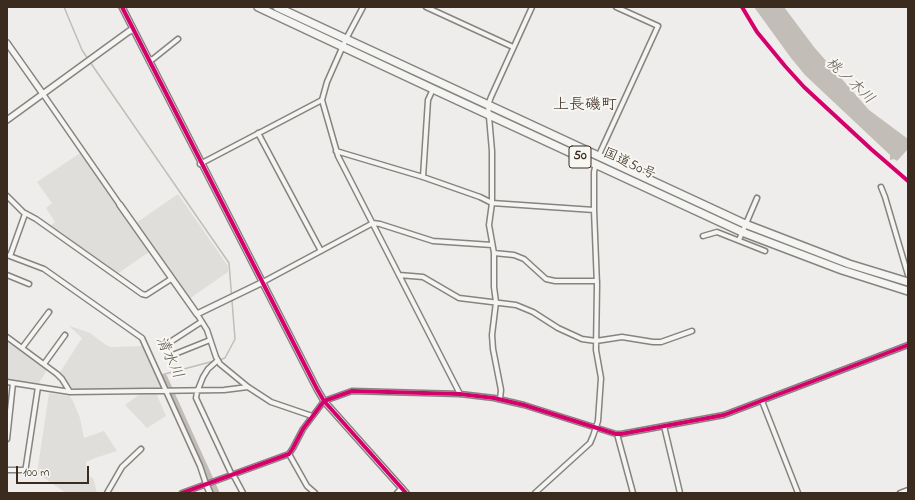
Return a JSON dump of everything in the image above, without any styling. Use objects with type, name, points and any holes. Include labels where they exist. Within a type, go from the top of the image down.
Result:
[{"type":"highway","name":"国道50号","points":[[258,7],[742,232],[842,270],[908,291]]},
{"type":"highway","name":"国道50号","points":[[277,7],[745,224],[843,262],[908,282]]},
{"type":"street","points":[[122,7],[261,283],[324,401],[406,493]]},
{"type":"street","points":[[363,7],[346,39],[327,82],[322,100],[336,150],[460,394]]},
{"type":"street","points":[[426,7],[513,47]]},
{"type":"street","points":[[500,399],[501,390],[492,335],[496,302],[494,287],[494,253],[489,225],[492,203],[492,151],[488,105],[532,7]]},
{"type":"street","points":[[535,493],[590,443],[596,428],[600,402],[601,378],[596,350],[597,281],[594,210],[596,164],[658,26],[616,7]]},
{"type":"street","points":[[7,120],[133,29]]},
{"type":"street","points":[[149,60],[153,59],[178,40]]},
{"type":"street","points":[[7,43],[202,322],[217,361],[248,387],[271,402],[312,416]]},
{"type":"street","points":[[423,177],[428,100],[433,89]]},
{"type":"street","points":[[200,164],[322,100]]},
{"type":"street","points":[[258,133],[321,251]]},
{"type":"street","points":[[336,150],[423,177],[480,197],[492,203],[594,210]]},
{"type":"street","points":[[881,187],[908,275]]},
{"type":"street","points":[[7,196],[25,214],[34,218],[142,294],[146,294],[171,279]]},
{"type":"street","points":[[739,240],[757,198]]},
{"type":"street","points":[[25,214],[8,256],[44,269],[140,336],[167,391],[209,484],[210,493]]},
{"type":"street","points":[[196,314],[261,283],[373,223],[433,241],[492,245]]},
{"type":"street","points":[[703,236],[717,232],[765,252]]},
{"type":"street","points":[[494,253],[514,255],[524,259],[546,279],[555,281],[597,281]]},
{"type":"street","points":[[399,275],[423,278],[459,298],[516,305],[533,312],[558,328],[582,339],[596,341],[622,337],[661,342],[692,330]]},
{"type":"street","points":[[7,276],[28,284]]},
{"type":"street","points":[[22,348],[49,312]]},
{"type":"street","points":[[202,322],[164,346],[170,356],[210,340]]},
{"type":"street","points":[[44,364],[65,335]]},
{"type":"street","points":[[7,337],[62,379],[71,393]]},
{"type":"street","points":[[182,493],[288,454],[312,416],[324,401],[352,391],[460,394],[500,399],[617,434],[724,416],[908,345]]},
{"type":"street","points":[[217,361],[206,372],[201,380],[196,394],[197,402],[243,493]]},
{"type":"street","points":[[7,382],[71,393],[224,390],[248,387]]},
{"type":"street","points":[[7,439],[13,383]]},
{"type":"street","points":[[7,470],[25,470],[38,387]]},
{"type":"street","points":[[762,401],[798,493]]},
{"type":"street","points":[[664,426],[680,493]]},
{"type":"street","points":[[617,434],[633,493]]},
{"type":"street","points":[[107,493],[122,467],[141,449]]},
{"type":"street","points":[[288,454],[307,486],[314,493]]},
{"type":"street","points":[[397,493],[402,488]]},
{"type":"street","points":[[900,493],[908,490]]},
{"type":"shaded area","points":[[754,7],[784,7],[814,47],[869,110],[908,139],[908,149],[897,161],[894,159],[890,160],[890,155],[805,75]]},
{"type":"shaded area","points":[[80,153],[149,252],[117,274],[50,226],[55,222],[46,208],[52,203],[37,182]]},
{"type":"shaded area","points":[[178,194],[228,266],[228,272],[189,299],[136,223]]},
{"type":"shaded area","points":[[70,326],[90,333],[111,347],[145,346],[163,388],[121,390],[73,389],[59,374],[82,338]]},
{"type":"shaded area","points":[[7,340],[47,370],[37,386],[7,381]]},
{"type":"shaded area","points":[[49,393],[69,396],[73,401],[80,418],[84,438],[104,431],[117,451],[86,462],[87,475],[93,478],[97,493],[66,493],[37,473]]},
{"type":"shaded area","points":[[156,393],[166,416],[147,428],[125,405],[140,394]]},
{"type":"waterway","points":[[64,7],[82,50],[88,59]]},
{"type":"waterway","points":[[90,62],[229,263],[235,339],[225,358],[219,360]]},
{"type":"waterway","name":"清水川","points":[[13,255],[46,268],[141,335]]},
{"type":"waterway","points":[[144,338],[163,378],[165,374],[214,361]]},
{"type":"waterway","name":"清水川","points":[[163,378],[215,493]]},
{"type":"cycle path","points":[[122,7],[324,401],[406,493]]},
{"type":"cycle path","points":[[742,7],[757,32],[804,87],[908,181]]},
{"type":"cycle path","points":[[182,493],[289,454],[303,429],[324,401],[352,391],[460,394],[494,398],[524,405],[616,434],[621,434],[724,415],[908,345]]},
{"type":"district","name":"上長磯町","points":[[585,106]]},
{"type":"water label","name":"桃ノ木川","points":[[849,82]]}]
